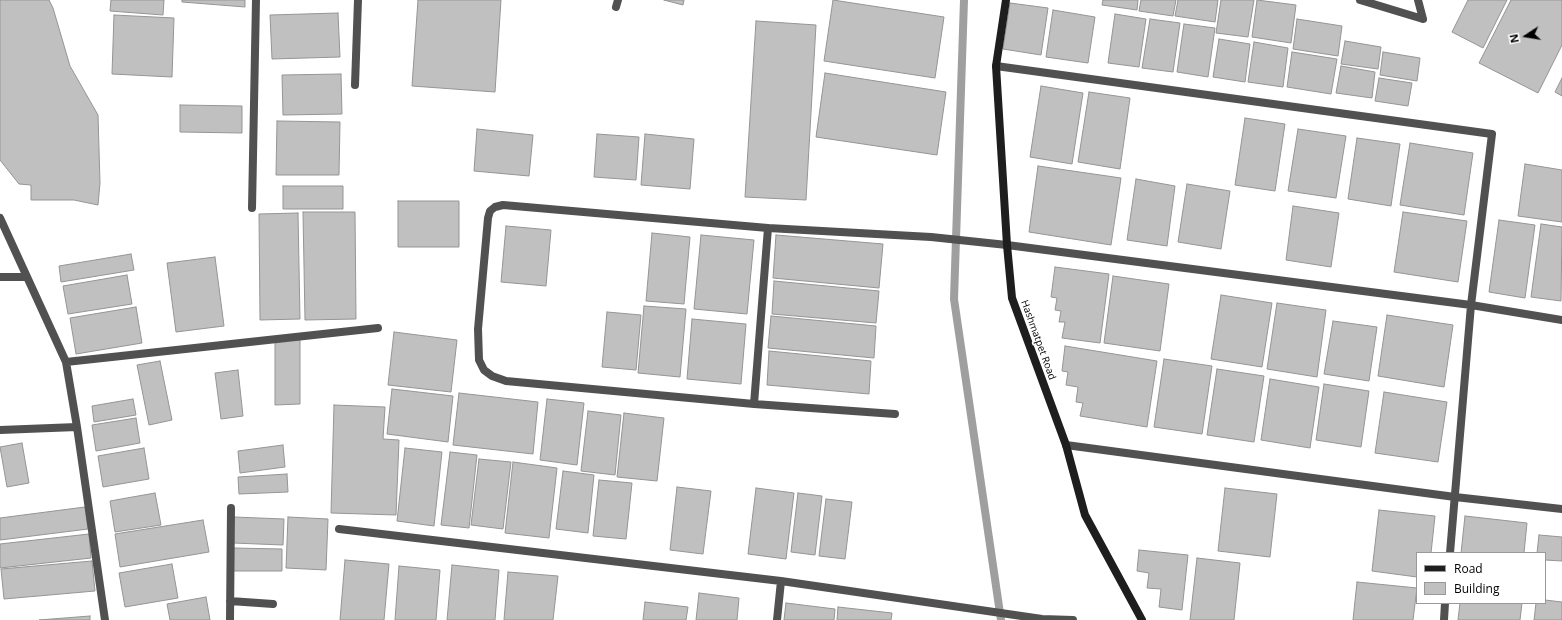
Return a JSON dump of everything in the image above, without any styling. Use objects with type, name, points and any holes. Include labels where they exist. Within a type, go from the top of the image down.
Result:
[{"type":"main road","name":"Hashmatpet Road","points":[[1006,0],[996,66],[1007,245],[1012,298],[1066,445],[1085,515],[1142,620]]},
{"type":"street","points":[[252,208],[256,0]]},
{"type":"street","points":[[355,85],[358,0]]},
{"type":"street","points":[[1360,0],[1423,19],[1418,0]]},
{"type":"street","points":[[996,66],[1492,134],[1471,305],[1450,552]]},
{"type":"street","points":[[895,414],[754,404],[506,381],[492,376],[484,370],[479,360],[478,329],[488,218],[490,211],[495,207],[502,205],[768,228],[931,237],[972,241],[1471,305],[1562,320]]},
{"type":"street","points":[[0,218],[66,362],[78,427],[105,620]]},
{"type":"street","points":[[754,404],[768,228]]},
{"type":"street","points":[[0,276],[27,277]]},
{"type":"street","points":[[66,362],[378,328]]},
{"type":"street","points":[[0,430],[78,427]]},
{"type":"street","points":[[1066,445],[1455,497],[1562,509]]},
{"type":"street","points":[[230,620],[231,508]]},
{"type":"street","points":[[339,529],[781,581],[1042,619],[1073,620]]},
{"type":"street","points":[[777,620],[781,581]]},
{"type":"street","points":[[230,601],[273,604]]},
{"type":"street","points":[[1444,620],[1445,604]]},
{"type":"building","points":[[0,0],[49,0],[53,8],[70,66],[98,115],[100,183],[98,205],[74,200],[31,200],[31,185],[19,184],[0,160]]},
{"type":"building","points":[[111,0],[164,0],[163,15],[110,11]]},
{"type":"building","points":[[182,0],[245,0],[245,7],[182,2]]},
{"type":"building","points":[[418,0],[501,0],[495,92],[412,86]]},
{"type":"building","points":[[664,0],[684,0],[683,5]]},
{"type":"building","points":[[833,0],[944,17],[935,78],[824,61]]},
{"type":"building","points":[[1103,0],[1138,0],[1137,10],[1102,5]]},
{"type":"building","points":[[1141,0],[1176,0],[1173,16],[1139,11]]},
{"type":"building","points":[[1178,0],[1218,0],[1215,22],[1175,16]]},
{"type":"building","points":[[1221,0],[1254,0],[1248,37],[1216,33]]},
{"type":"building","points":[[1257,0],[1296,5],[1291,43],[1252,37]]},
{"type":"building","points":[[1468,0],[1507,0],[1483,48],[1452,32]]},
{"type":"building","points":[[1511,0],[1562,0],[1562,45],[1538,93],[1479,63]]},
{"type":"building","points":[[1010,3],[1048,8],[1041,55],[1003,49]]},
{"type":"building","points":[[1053,10],[1095,17],[1088,63],[1046,57]]},
{"type":"building","points":[[338,13],[340,57],[272,59],[270,15]]},
{"type":"building","points":[[1115,14],[1146,19],[1139,67],[1108,63]]},
{"type":"building","points":[[114,15],[174,18],[172,77],[112,74]]},
{"type":"building","points":[[1150,19],[1180,23],[1173,72],[1142,68]]},
{"type":"building","points":[[1297,19],[1342,26],[1338,56],[1293,49]]},
{"type":"building","points":[[756,21],[816,25],[806,200],[745,197]]},
{"type":"building","points":[[1184,24],[1215,28],[1208,77],[1177,72]]},
{"type":"building","points":[[1219,39],[1250,44],[1245,82],[1213,77]]},
{"type":"building","points":[[1345,41],[1381,47],[1378,69],[1341,64]]},
{"type":"building","points":[[1254,42],[1288,48],[1283,87],[1248,82]]},
{"type":"building","points":[[1292,52],[1337,59],[1331,94],[1287,87]]},
{"type":"building","points":[[1383,52],[1420,58],[1417,81],[1380,75]]},
{"type":"building","points":[[1341,66],[1375,72],[1372,98],[1336,93]]},
{"type":"building","points":[[825,73],[946,92],[937,155],[816,137]]},
{"type":"building","points":[[341,74],[342,114],[283,115],[282,75]]},
{"type":"building","points":[[1379,78],[1412,83],[1408,106],[1375,101]]},
{"type":"building","points":[[1562,78],[1562,96],[1555,92]]},
{"type":"building","points":[[1041,86],[1083,93],[1072,164],[1030,157]]},
{"type":"building","points":[[1089,92],[1130,98],[1120,169],[1078,162]]},
{"type":"building","points":[[180,105],[242,106],[242,133],[180,132]]},
{"type":"building","points":[[1245,118],[1285,124],[1275,191],[1235,185]]},
{"type":"building","points":[[277,121],[340,122],[339,175],[276,175]]},
{"type":"building","points":[[477,129],[533,135],[529,176],[474,171]]},
{"type":"building","points":[[1298,129],[1346,136],[1336,198],[1288,191]]},
{"type":"building","points":[[597,134],[639,137],[636,180],[594,177]]},
{"type":"building","points":[[645,134],[694,139],[690,189],[641,185]]},
{"type":"building","points":[[1357,138],[1400,144],[1391,206],[1348,199]]},
{"type":"building","points":[[1410,143],[1473,153],[1464,215],[1400,205]]},
{"type":"building","points":[[1525,164],[1562,170],[1562,222],[1518,216]]},
{"type":"building","points":[[1038,166],[1121,178],[1111,245],[1029,232]]},
{"type":"building","points":[[1136,179],[1175,186],[1167,246],[1127,240]]},
{"type":"building","points":[[1187,184],[1230,191],[1221,249],[1178,242]]},
{"type":"building","points":[[283,186],[343,186],[343,209],[283,209]]},
{"type":"building","points":[[398,201],[459,201],[459,247],[398,247]]},
{"type":"building","points":[[1293,206],[1339,213],[1331,267],[1286,260]]},
{"type":"building","points":[[303,212],[355,212],[356,319],[305,320]]},
{"type":"building","points":[[1403,212],[1467,221],[1458,282],[1394,272]]},
{"type":"building","points":[[298,213],[300,319],[260,320],[259,214]]},
{"type":"building","points":[[1499,220],[1535,225],[1525,298],[1489,292]]},
{"type":"building","points":[[1541,224],[1562,227],[1561,301],[1531,297]]},
{"type":"building","points":[[506,226],[551,230],[546,286],[501,282]]},
{"type":"building","points":[[652,233],[690,237],[684,304],[646,301]]},
{"type":"building","points":[[701,235],[754,240],[747,314],[694,309]]},
{"type":"building","points":[[776,235],[883,244],[879,288],[773,278]]},
{"type":"building","points":[[131,254],[134,270],[61,282],[59,266]]},
{"type":"building","points":[[215,257],[224,326],[176,332],[167,263]]},
{"type":"building","points":[[1055,267],[1109,274],[1100,343],[1062,338],[1065,322],[1059,322],[1061,311],[1055,310],[1057,298],[1051,297]]},
{"type":"building","points":[[127,275],[132,304],[68,314],[63,286]]},
{"type":"building","points":[[1113,276],[1169,284],[1160,351],[1104,343]]},
{"type":"building","points":[[774,281],[879,291],[876,323],[772,314]]},
{"type":"building","points":[[1221,295],[1272,303],[1262,367],[1211,359]]},
{"type":"building","points":[[1277,303],[1326,310],[1317,377],[1267,369]]},
{"type":"building","points":[[644,306],[686,309],[680,377],[638,373]]},
{"type":"building","points":[[136,307],[142,343],[76,354],[70,318]]},
{"type":"building","points":[[607,312],[641,315],[636,370],[602,367]]},
{"type":"building","points":[[1387,315],[1453,325],[1444,387],[1378,376]]},
{"type":"building","points":[[771,316],[876,326],[874,358],[768,348]]},
{"type":"building","points":[[692,319],[746,324],[741,384],[687,379]]},
{"type":"building","points":[[1333,321],[1377,327],[1369,381],[1324,374]]},
{"type":"building","points":[[394,332],[457,340],[451,392],[388,385]]},
{"type":"building","points":[[275,340],[300,340],[300,404],[275,405]]},
{"type":"building","points":[[1065,346],[1157,361],[1147,427],[1080,416],[1083,403],[1076,402],[1078,387],[1066,385],[1068,372],[1062,371]]},
{"type":"building","points":[[769,351],[871,361],[869,394],[767,385]]},
{"type":"building","points":[[1164,359],[1212,366],[1202,434],[1154,427]]},
{"type":"building","points":[[160,361],[172,420],[149,425],[137,365]]},
{"type":"building","points":[[1217,369],[1264,376],[1254,442],[1207,435]]},
{"type":"building","points":[[238,370],[243,416],[221,419],[215,373]]},
{"type":"building","points":[[1270,379],[1319,387],[1310,448],[1261,440]]},
{"type":"building","points":[[1324,384],[1369,391],[1361,447],[1316,440]]},
{"type":"building","points":[[392,389],[453,396],[448,442],[387,434]]},
{"type":"building","points":[[1384,392],[1447,402],[1438,462],[1375,453]]},
{"type":"building","points":[[459,393],[538,402],[533,454],[453,445]]},
{"type":"building","points":[[133,399],[136,415],[94,422],[92,406]]},
{"type":"building","points":[[547,399],[584,403],[577,465],[540,460]]},
{"type":"building","points":[[334,405],[385,407],[383,439],[399,440],[396,515],[331,513]]},
{"type":"building","points":[[588,411],[621,415],[615,475],[581,471]]},
{"type":"building","points":[[624,413],[664,418],[657,481],[617,477]]},
{"type":"building","points":[[136,418],[140,443],[96,451],[92,425]]},
{"type":"building","points":[[22,443],[29,483],[7,487],[0,447]]},
{"type":"building","points":[[283,445],[285,467],[240,473],[238,451]]},
{"type":"building","points":[[144,448],[149,479],[103,487],[98,456]]},
{"type":"building","points":[[405,448],[442,452],[434,526],[397,521]]},
{"type":"building","points":[[450,452],[477,455],[469,528],[441,525]]},
{"type":"building","points":[[479,459],[511,462],[503,529],[471,525]]},
{"type":"building","points":[[513,462],[557,468],[549,538],[505,533]]},
{"type":"building","points":[[563,471],[594,475],[588,533],[556,529]]},
{"type":"building","points":[[287,474],[288,492],[239,494],[238,477]]},
{"type":"building","points":[[599,480],[632,483],[626,539],[593,536]]},
{"type":"building","points":[[677,487],[711,491],[703,554],[670,550]]},
{"type":"building","points":[[756,488],[794,493],[786,559],[748,554]]},
{"type":"building","points":[[1225,488],[1277,494],[1270,557],[1218,551]]},
{"type":"building","points":[[155,493],[161,525],[115,532],[110,501]]},
{"type":"building","points":[[798,493],[822,496],[815,555],[791,552]]},
{"type":"building","points":[[826,499],[852,502],[845,559],[819,556]]},
{"type":"building","points":[[85,507],[88,529],[0,540],[0,518]]},
{"type":"building","points":[[1379,510],[1435,516],[1431,552],[1416,552],[1416,577],[1372,571]]},
{"type":"building","points":[[1465,516],[1527,523],[1524,552],[1461,552]]},
{"type":"building","points":[[234,517],[284,519],[283,545],[233,543]]},
{"type":"building","points":[[288,517],[328,519],[326,570],[286,568]]},
{"type":"building","points":[[203,520],[209,552],[120,567],[115,534]]},
{"type":"building","points":[[89,534],[91,558],[0,568],[0,544]]},
{"type":"building","points":[[1539,535],[1562,537],[1562,561],[1546,560],[1546,552],[1537,552]]},
{"type":"building","points":[[233,548],[282,549],[282,571],[232,571]]},
{"type":"building","points":[[1139,550],[1188,555],[1182,610],[1159,607],[1161,589],[1147,588],[1149,573],[1137,571]]},
{"type":"building","points":[[1197,558],[1240,563],[1234,620],[1190,620]]},
{"type":"building","points":[[345,560],[389,564],[384,620],[340,620]]},
{"type":"building","points":[[92,561],[95,591],[4,599],[1,569]]},
{"type":"building","points":[[172,564],[178,598],[125,607],[119,573]]},
{"type":"building","points":[[452,565],[499,570],[495,620],[447,620]]},
{"type":"building","points":[[399,566],[440,570],[436,620],[395,620]]},
{"type":"building","points":[[508,572],[558,576],[553,620],[504,620]]},
{"type":"building","points":[[1357,582],[1416,588],[1413,620],[1353,620]]},
{"type":"building","points":[[699,593],[739,598],[737,620],[696,620]]},
{"type":"building","points":[[206,597],[210,620],[170,620],[167,604]]},
{"type":"building","points":[[1546,600],[1562,602],[1562,620],[1534,620],[1536,604],[1546,604]]},
{"type":"building","points":[[645,602],[688,607],[686,620],[643,620]]},
{"type":"building","points":[[786,603],[835,609],[834,620],[784,620]]},
{"type":"building","points":[[1460,604],[1522,604],[1520,620],[1458,620]]},
{"type":"building","points":[[838,607],[892,613],[891,620],[837,620]]},
{"type":"building","points":[[90,616],[90,620],[39,620]]},
{"type":"waterway","points":[[964,0],[954,299],[1001,620]]}]
